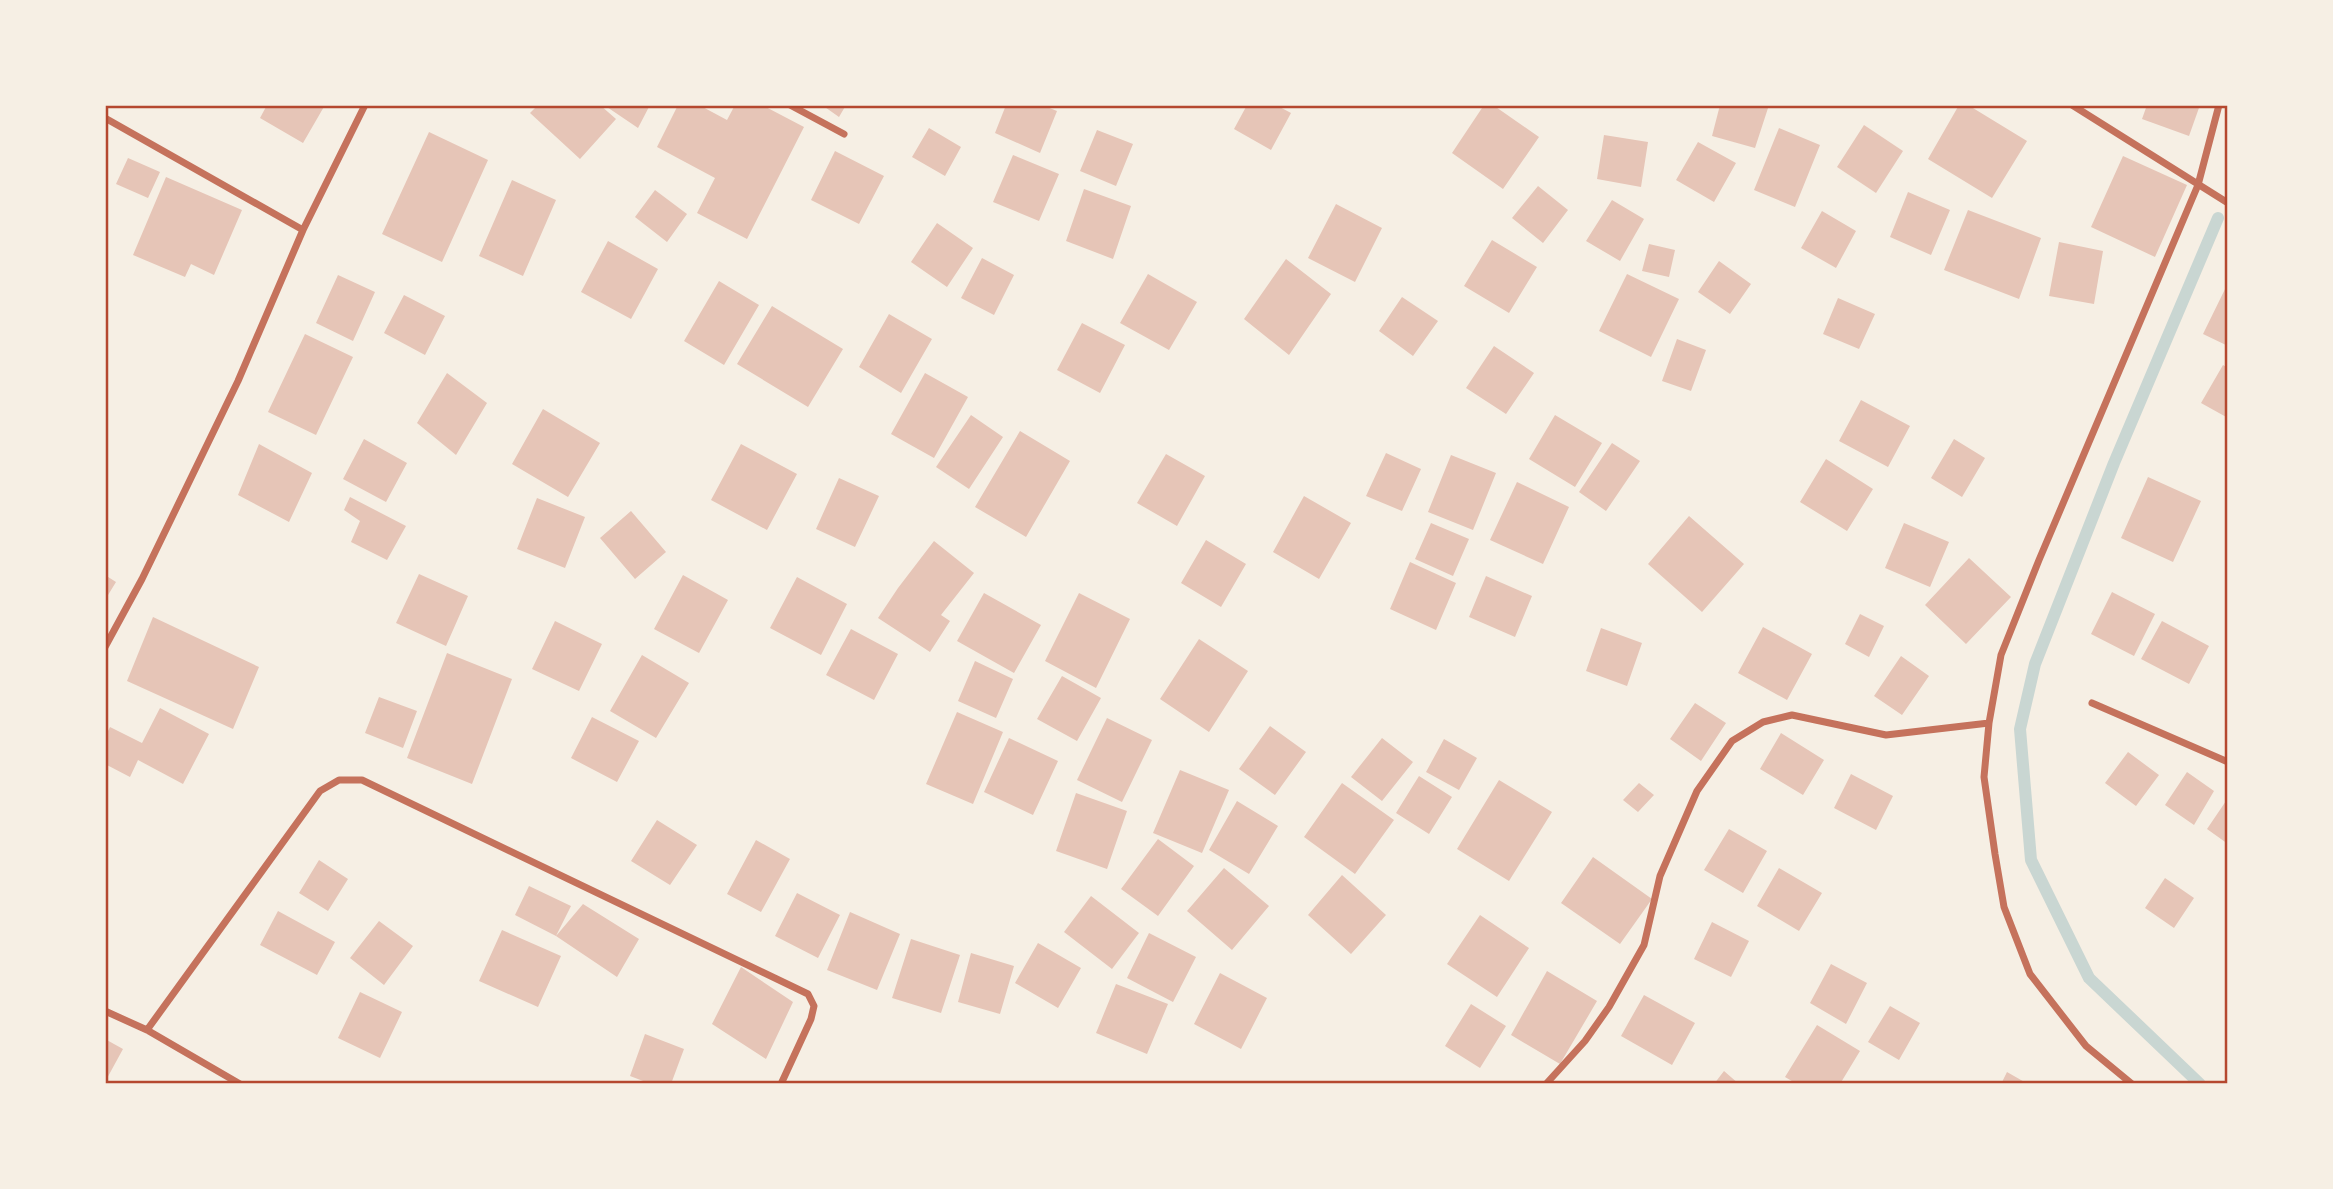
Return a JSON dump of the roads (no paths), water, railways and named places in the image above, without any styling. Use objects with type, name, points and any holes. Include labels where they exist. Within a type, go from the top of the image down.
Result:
[{"type":"street","points":[[105,647],[142,579],[238,381],[303,230],[366,105]]},
{"type":"street","points":[[790,105],[844,134]]},
{"type":"street","points":[[2072,105],[2228,203]]},
{"type":"street","points":[[2132,1084],[2086,1046],[2030,974],[2004,907],[1984,777],[1989,723],[2001,655],[2044,547],[2199,185],[2219,105]]},
{"type":"street","points":[[105,118],[303,230]]},
{"type":"street","points":[[2092,703],[2228,762]]},
{"type":"street","points":[[1546,1084],[1593,1030],[1644,945],[1660,876],[1698,791],[1732,741],[1763,722],[1792,715],[1886,735],[1989,723]]},
{"type":"street","points":[[147,1030],[320,791],[339,780],[362,780],[808,993],[814,1006],[811,1019],[781,1084]]},
{"type":"street","points":[[105,1011],[147,1030],[240,1084]]},
{"type":"waterway","points":[[2200,1084],[2089,978],[2031,860],[2020,729],[2035,664],[2114,463],[2218,218]]}]
